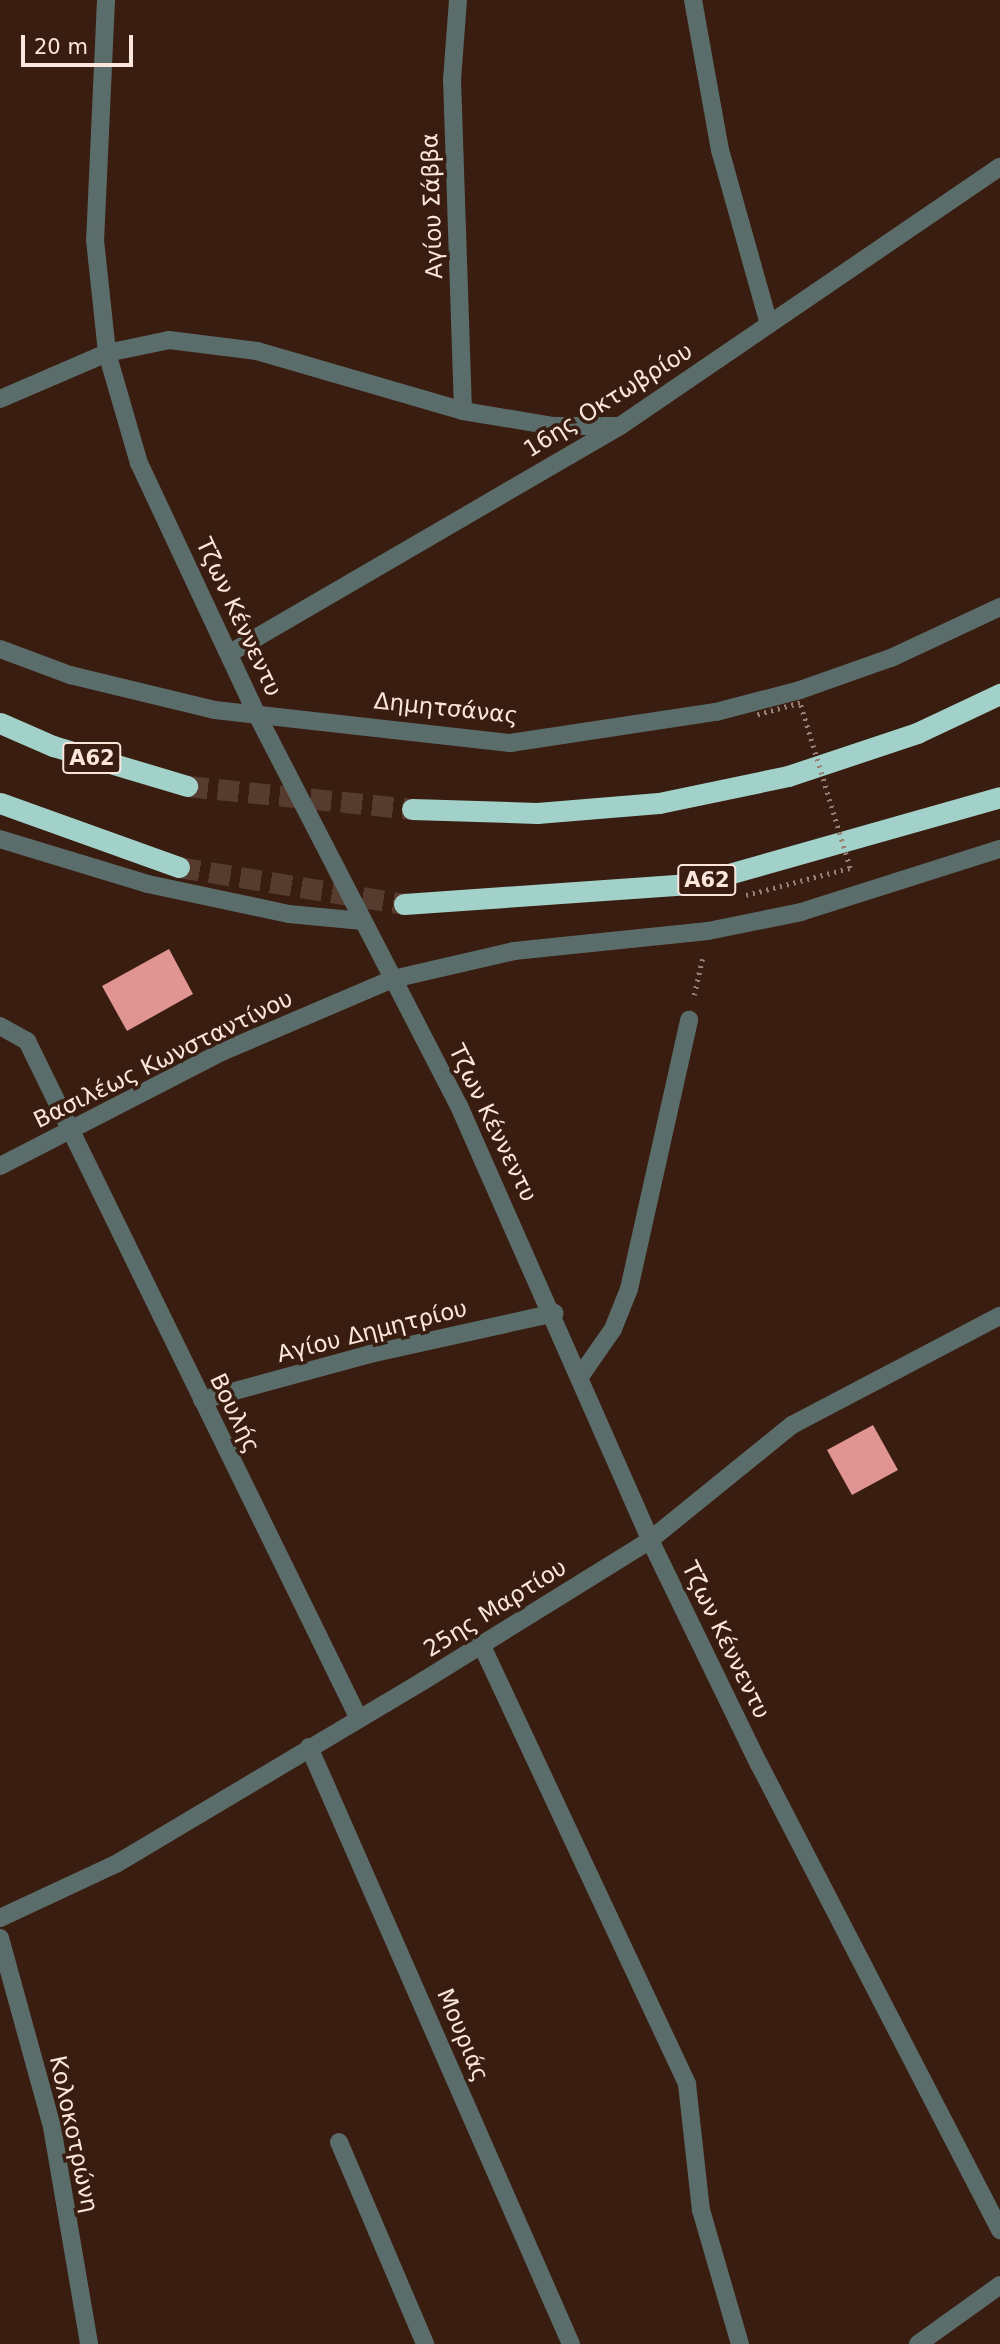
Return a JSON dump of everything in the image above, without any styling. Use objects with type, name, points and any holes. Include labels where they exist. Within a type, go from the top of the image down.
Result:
[{"type":"highway","points":[[412,809],[537,813],[659,803],[788,776],[917,733],[1000,694]]},
{"type":"highway","name":"Α62","points":[[0,723],[53,746],[187,786]]},
{"type":"highway","name":"Α62","points":[[404,904],[693,884],[1000,797]]},
{"type":"highway","points":[[0,803],[179,867]]},
{"type":"street","name":"Τζων Κέννεντυ","points":[[106,0],[95,240],[107,353],[139,463],[255,711],[393,979],[555,1313],[650,1540],[1000,2230]]},
{"type":"street","name":"Αγίου Σάββα","points":[[458,0],[452,79],[463,411]]},
{"type":"street","points":[[693,0],[720,150],[769,324]]},
{"type":"street","name":"16ης Οκτωβρίου","points":[[230,653],[620,426],[1000,167]]},
{"type":"street","points":[[0,399],[107,353],[169,340],[257,351],[463,411],[554,426],[620,426]]},
{"type":"street","name":"Δημητσάνας","points":[[0,649],[127,690],[215,710],[255,711],[510,743],[611,731],[800,690],[891,658],[1000,607]]},
{"type":"street","points":[[0,839],[162,887],[363,921]]},
{"type":"street","name":"Βασιλέως Κωνσταντίνου","points":[[0,1166],[224,1051],[393,979],[514,951],[708,931],[861,897],[1000,849]]},
{"type":"street","points":[[581,1375],[613,1329],[629,1289],[689,1020]]},
{"type":"street","name":"Βουλής","points":[[0,1026],[27,1041],[358,1717]]},
{"type":"street","name":"Αγίου Δημητρίου","points":[[202,1401],[370,1354],[555,1313]]},
{"type":"street","name":"25ης Μαρτίου","points":[[0,1918],[116,1864],[358,1717],[482,1646],[650,1540],[792,1425],[1000,1316]]},
{"type":"street","points":[[482,1646],[687,2084],[701,2210],[740,2344]]},
{"type":"street","name":"Μουριάς","points":[[309,1747],[571,2344]]},
{"type":"street","name":"Κολοκοτρώνη","points":[[0,1938],[52,2127],[89,2344]]},
{"type":"street","points":[[339,2142],[425,2344]]},
{"type":"street","points":[[918,2344],[1000,2285]]},
{"type":"path","points":[[746,895],[850,868],[800,703],[757,715]]},
{"type":"path","points":[[689,1020],[708,931]]},
{"type":"building","points":[[169,949],[193,994],[127,1031],[102,986]]},
{"type":"building","points":[[873,1425],[898,1470],[852,1495],[827,1450]]},
{"type":"tunnel","points":[[187,786],[412,809]]},
{"type":"tunnel","points":[[179,867],[404,904]]}]
